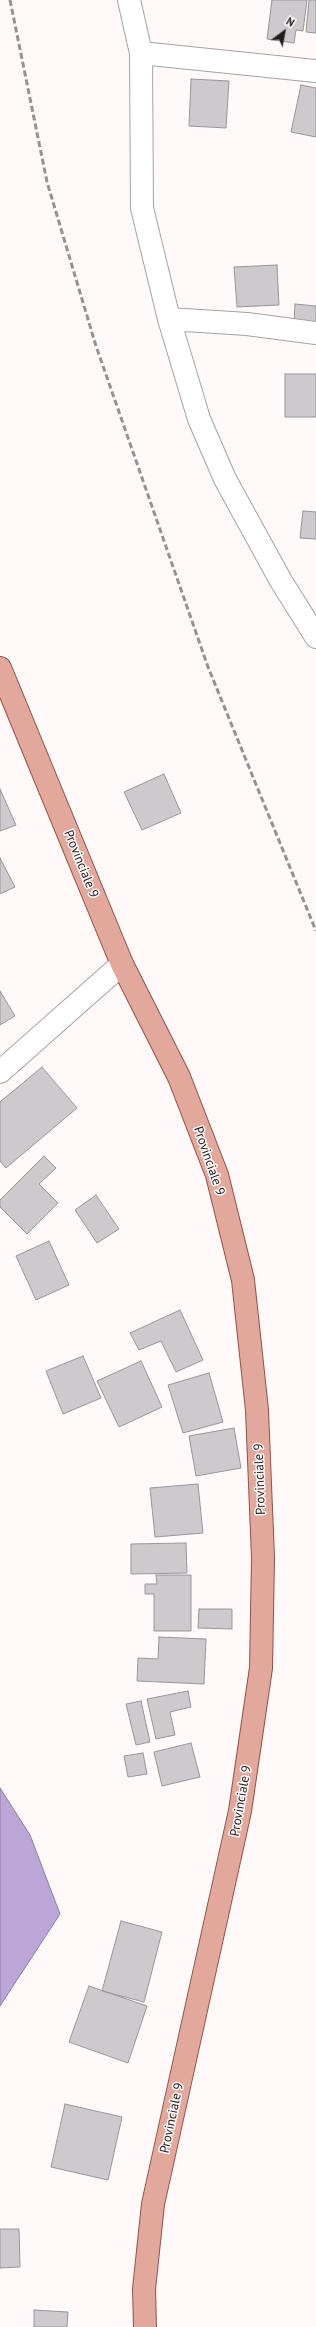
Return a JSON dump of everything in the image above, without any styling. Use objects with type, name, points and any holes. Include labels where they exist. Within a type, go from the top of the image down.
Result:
[{"type":"main road","name":"Provinciale 9","points":[[0,668],[122,964],[179,1077],[217,1175],[243,1280],[257,1410],[263,1558],[261,1668],[240,1812],[153,2204],[144,2289],[145,2327]]},
{"type":"street","points":[[129,0],[141,53],[142,208],[169,319],[199,419],[225,479],[281,581],[316,637]]},
{"type":"street","points":[[141,53],[316,71]]},
{"type":"street","points":[[169,319],[247,324],[316,333]]},
{"type":"street","points":[[0,1072],[122,964]]},
{"type":"shaded area","points":[[0,1788],[30,1835],[60,1914],[0,2006]]},
{"type":"building","points":[[272,0],[307,0],[303,31],[296,30],[294,43],[267,39]]},
{"type":"building","points":[[309,0],[316,0],[316,33],[306,32]]},
{"type":"building","points":[[191,79],[229,81],[226,128],[189,126]]},
{"type":"building","points":[[301,85],[316,88],[316,137],[291,132]]},
{"type":"building","points":[[277,265],[279,305],[237,307],[234,267]]},
{"type":"building","points":[[295,304],[316,306],[316,326],[294,324]]},
{"type":"building","points":[[285,374],[316,374],[316,417],[285,417]]},
{"type":"building","points":[[303,511],[316,512],[316,539],[300,538]]},
{"type":"building","points":[[164,774],[181,813],[142,830],[124,792]]},
{"type":"building","points":[[0,789],[16,825],[0,831]]},
{"type":"building","points":[[0,858],[15,887],[0,894]]},
{"type":"building","points":[[0,991],[15,1016],[0,1025]]},
{"type":"building","points":[[42,1067],[77,1108],[6,1168],[0,1161],[0,1102]]},
{"type":"building","points":[[44,1156],[56,1168],[39,1184],[58,1203],[27,1234],[0,1207],[0,1200]]},
{"type":"building","points":[[96,1195],[119,1229],[97,1243],[75,1210]]},
{"type":"building","points":[[49,1241],[69,1285],[36,1300],[16,1256]]},
{"type":"building","points":[[180,1310],[203,1360],[176,1372],[161,1341],[139,1350],[130,1333]]},
{"type":"building","points":[[83,1356],[101,1398],[63,1414],[46,1371]]},
{"type":"building","points":[[141,1361],[162,1407],[119,1427],[97,1381]]},
{"type":"building","points":[[209,1373],[223,1422],[183,1433],[168,1385]]},
{"type":"building","points":[[234,1428],[241,1468],[196,1476],[189,1436]]},
{"type":"building","points":[[198,1484],[203,1533],[155,1537],[150,1488]]},
{"type":"building","points":[[186,1543],[187,1573],[131,1574],[131,1544]]},
{"type":"building","points":[[156,1575],[191,1575],[191,1631],[154,1631],[154,1594],[145,1594],[145,1584],[157,1584]]},
{"type":"building","points":[[199,1609],[232,1609],[232,1629],[198,1628]]},
{"type":"building","points":[[159,1637],[206,1639],[204,1684],[137,1681],[138,1658],[158,1659]]},
{"type":"building","points":[[188,1691],[191,1707],[170,1712],[175,1735],[156,1739],[147,1699]]},
{"type":"building","points":[[141,1701],[150,1742],[136,1745],[126,1704]]},
{"type":"building","points":[[191,1743],[200,1777],[162,1786],[154,1752]]},
{"type":"building","points":[[143,1753],[147,1774],[128,1777],[124,1756]]},
{"type":"building","points":[[121,1921],[162,1932],[144,2002],[102,1991]]},
{"type":"building","points":[[89,1986],[147,2006],[128,2063],[69,2042]]},
{"type":"building","points":[[65,2104],[122,2117],[108,2180],[51,2167]]},
{"type":"building","points":[[0,2229],[19,2229],[20,2267],[0,2268]]},
{"type":"building","points":[[34,2310],[68,2312],[67,2327],[34,2327]]},
{"type":"railway","points":[[10,0],[47,182],[96,346],[208,667],[316,931]]}]
